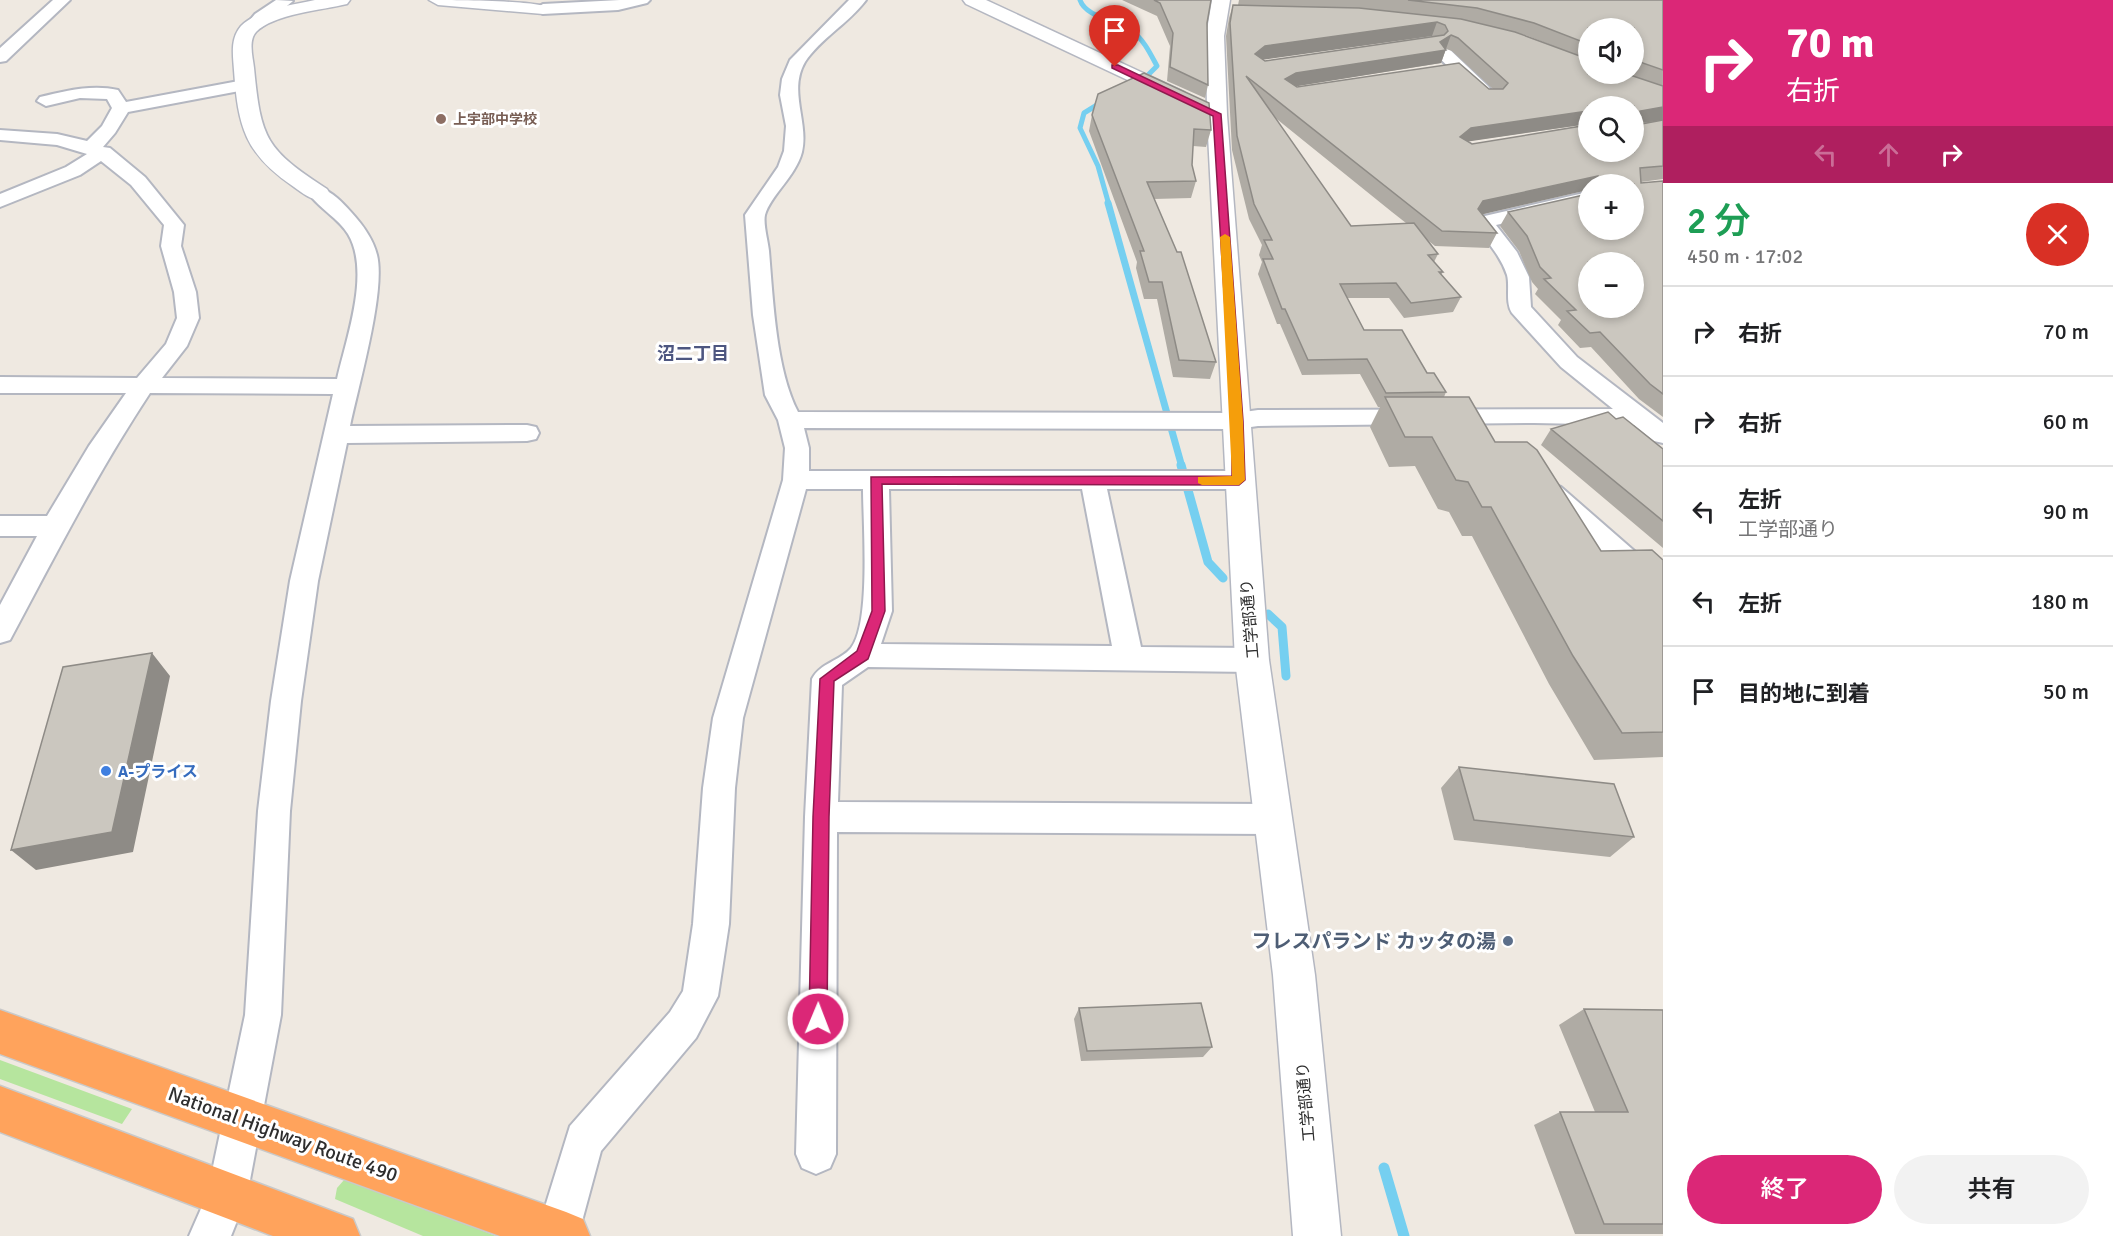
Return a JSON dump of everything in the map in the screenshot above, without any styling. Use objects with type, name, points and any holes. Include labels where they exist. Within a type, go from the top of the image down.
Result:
[{"type":"highway","name":"National Highway Route 490","points":[[0,1032],[560,1235]]},
{"type":"highway","points":[[0,1109],[219,1216],[336,1236]]},
{"type":"street","points":[[0,57],[62,0]]},
{"type":"street","points":[[254,25],[316,5],[340,0]]},
{"type":"street","points":[[438,0],[543,9],[618,4],[642,0]]},
{"type":"street","points":[[560,1235],[584,1140],[683,1025],[700,996],[711,924],[719,788],[728,718],[796,480],[797,448],[790,420],[777,395],[764,315],[755,215],[788,167],[793,151],[795,126],[789,95],[790,79],[798,60],[858,0]]},
{"type":"street","points":[[972,0],[1217,114]]},
{"type":"street","points":[[219,1216],[263,1015],[274,811],[287,690],[304,580],[366,299],[368,257],[355,229],[339,210],[280,168],[255,142],[248,118],[242,46],[244,35],[281,1],[316,5]]},
{"type":"street","points":[[1220,6],[1240,12]]},
{"type":"street","name":"工学部通り","points":[[1220,6],[1215,36],[1217,114],[1252,660],[1294,975],[1317,1236]]},
{"type":"street","points":[[1434,22],[1408,18],[1490,97]]},
{"type":"street","points":[[1409,46],[1432,43]]},
{"type":"street","points":[[1434,71],[1458,68]]},
{"type":"street","points":[[0,201],[73,171],[97,150],[121,108],[244,85]]},
{"type":"street","points":[[46,101],[80,93],[104,92],[112,94],[121,108]]},
{"type":"street","points":[[0,135],[50,139],[97,150],[133,174],[157,200],[174,225],[171,246],[185,292],[188,318],[176,346],[144,385],[98,452],[55,526],[0,632]]},
{"type":"street","points":[[1578,200],[1483,222],[1507,252],[1518,277],[1520,308],[1569,362],[1663,435]]},
{"type":"street","points":[[0,385],[347,387]]},
{"type":"street","points":[[1465,416],[1491,439]]},
{"type":"street","points":[[790,420],[1238,421],[1258,418],[1639,417]]},
{"type":"street","points":[[337,435],[404,432],[527,433]]},
{"type":"street","points":[[1534,477],[1663,592]]},
{"type":"street","points":[[796,480],[1239,480]]},
{"type":"street","points":[[863,655],[878,611],[876,480]]},
{"type":"street","points":[[1093,481],[1129,657]]},
{"type":"street","points":[[0,526],[55,526]]},
{"type":"street","points":[[816,1154],[821,817],[827,679],[863,655],[1252,660]]},
{"type":"street","points":[[821,817],[1273,819]]},
{"type":"green space","points":[[0,1060],[132,1109],[122,1124],[0,1079]]},
{"type":"green space","points":[[344,1180],[353,1180],[496,1236],[423,1236],[335,1199],[337,1188]]},
{"type":"building","points":[[1154,0],[1211,0],[1207,23],[1208,85],[1170,67],[1173,33],[1160,3]]},
{"type":"building","points":[[1408,0],[1663,0],[1663,70],[1644,63],[1644,18],[1578,18],[1578,40],[1534,23],[1477,8]]},
{"type":"building","points":[[1233,5],[1359,8],[1461,19],[1515,32],[1578,55],[1578,84],[1644,84],[1644,80],[1663,86],[1663,107],[1644,110],[1644,96],[1578,96],[1578,112],[1471,128],[1460,137],[1472,144],[1578,127],[1578,162],[1644,162],[1644,123],[1663,120],[1663,166],[1640,168],[1640,174],[1578,174],[1578,180],[1483,201],[1478,209],[1497,233],[1442,231],[1246,76],[1351,226],[1414,223],[1438,254],[1428,255],[1443,272],[1439,272],[1461,297],[1411,303],[1396,283],[1340,284],[1364,330],[1402,330],[1427,373],[1434,373],[1446,392],[1386,393],[1367,359],[1308,360],[1285,309],[1282,309],[1263,259],[1273,259],[1264,240],[1272,240],[1254,204],[1237,136],[1230,23]],"holes":[[[1437,22],[1445,25],[1448,31],[1444,35],[1265,61],[1255,54],[1265,46]],[[1451,35],[1458,38],[1508,83],[1503,89],[1489,89],[1459,63],[1297,87],[1285,79],[1296,73],[1446,50],[1440,42]]]},
{"type":"building","points":[[1144,73],[1209,103],[1211,130],[1194,129],[1192,165],[1196,181],[1147,182],[1177,252],[1181,252],[1216,362],[1179,360],[1162,282],[1149,282],[1140,251],[1144,251],[1092,115],[1098,94]]},
{"type":"building","points":[[1663,181],[1663,394],[1650,384],[1600,332],[1590,333],[1567,311],[1576,310],[1544,279],[1551,278],[1540,267],[1527,236],[1508,212],[1578,196],[1578,240],[1644,240],[1644,183]]},
{"type":"building","points":[[1385,397],[1469,397],[1495,442],[1527,442],[1537,450],[1601,551],[1652,550],[1663,560],[1663,732],[1622,733],[1573,656],[1491,507],[1482,507],[1468,482],[1456,480],[1432,437],[1405,437]]},
{"type":"building","points":[[1608,412],[1616,419],[1623,417],[1663,449],[1663,521],[1551,429]]},
{"type":"building","points":[[152,653],[112,832],[11,850],[63,667]]},
{"type":"building","points":[[1459,767],[1614,784],[1634,837],[1474,820]]},
{"type":"building","points":[[1201,1003],[1212,1047],[1087,1051],[1079,1008]]},
{"type":"building","points":[[1584,1009],[1663,1010],[1663,1224],[1604,1224],[1560,1112],[1628,1112]]},
{"type":"waterway","points":[[1080,0],[1089,11],[1126,27],[1143,43],[1157,66],[1141,82]]},
{"type":"waterway","points":[[1105,100],[1084,113],[1080,128],[1098,166],[1109,205]]},
{"type":"waterway","points":[[1108,203],[1182,467]]},
{"type":"waterway","points":[[1181,465],[1208,562],[1223,578]]},
{"type":"waterway","points":[[1268,614],[1282,627],[1286,676]]},
{"type":"waterway","points":[[1384,1168],[1404,1236]]},
{"type":"slow traffic","points":[[1202,480],[1239,480],[1238,421],[1225,237]]},
{"type":"place","name":"上宇部中学校","points":[[441,119]]},
{"type":"place","name":"A-プライス","points":[[106,771]]},
{"type":"place","name":"フレスパランド カッタの湯","points":[[1508,941]]},
{"type":"district","name":"沼二丁目","points":[[693,354]]},
{"type":"route","points":[[818,1019],[821,817],[827,679],[863,655],[878,611],[876,480],[1239,480],[1238,421],[1217,114],[1115,67]]}]
